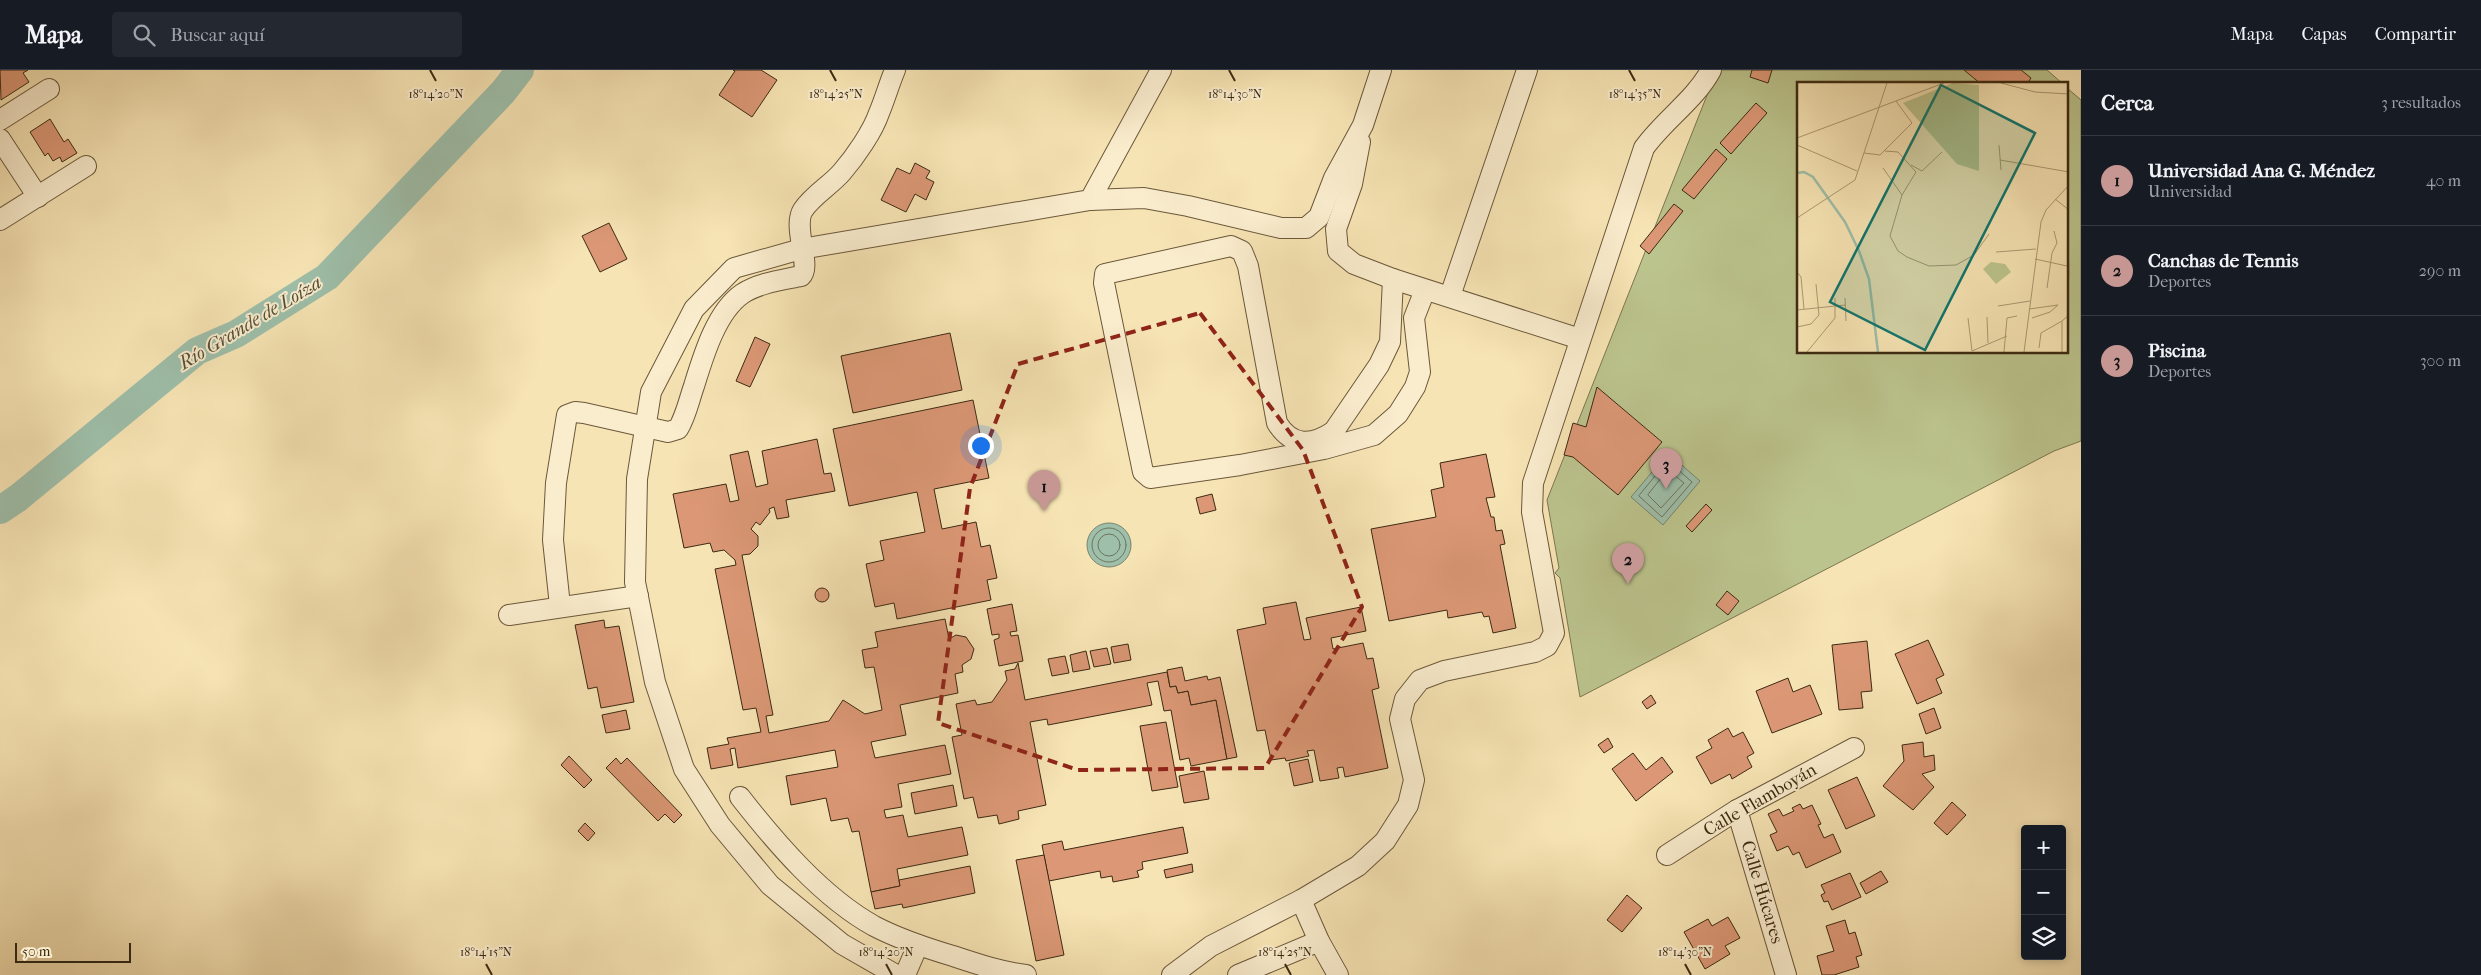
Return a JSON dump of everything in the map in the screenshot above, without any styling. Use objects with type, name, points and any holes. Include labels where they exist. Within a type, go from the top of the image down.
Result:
[{"type":"street","points":[[560,606],[553,540],[556,483],[567,415],[575,412],[584,413],[668,432],[678,429],[717,325],[741,294],[767,284],[801,276],[805,270],[801,250],[800,221],[803,210],[841,173],[853,157],[879,115],[884,97],[896,70]]},
{"type":"street","points":[[1090,200],[1161,70]]},
{"type":"street","points":[[1382,70],[1363,125],[1352,184],[1336,229],[1338,250],[1354,264],[1394,279],[1580,339]]},
{"type":"street","points":[[1450,296],[1527,70]]},
{"type":"street","points":[[1172,975],[1211,946],[1301,900],[1358,866],[1385,841],[1408,804],[1414,780],[1400,719],[1405,699],[1420,680],[1444,671],[1535,652],[1547,646],[1554,633],[1532,512],[1533,483],[1644,148],[1658,128],[1704,84],[1711,70]]},
{"type":"street","points":[[0,120],[49,89]]},
{"type":"street","points":[[896,975],[842,944],[770,885],[720,825],[684,769],[655,682],[635,582],[637,479],[651,392],[694,309],[734,268],[801,250],[1090,200],[1144,198],[1188,206],[1280,228],[1306,228],[1319,217],[1334,178],[1363,125]]},
{"type":"street","points":[[0,139],[38,197]]},
{"type":"street","points":[[0,220],[86,166]]},
{"type":"street","points":[[1394,279],[1390,342],[1379,365],[1334,431],[1326,436],[1302,442],[1284,435],[1277,423],[1248,266],[1242,250],[1237,247],[1221,248],[1105,274],[1104,283],[1141,467],[1150,478],[1250,463],[1324,449],[1374,435],[1398,414],[1414,387],[1420,372],[1414,318],[1425,290]]},
{"type":"street","points":[[1350,409],[1374,435]]},
{"type":"street","points":[[509,615],[638,596]]},
{"type":"street","name":"Calle Flamboyán","points":[[1667,855],[1737,810],[1854,748]]},
{"type":"street","points":[[740,797],[778,843],[812,878],[874,926],[918,945],[1002,972],[1026,975]]},
{"type":"street","name":"Calle Húcares","points":[[1737,810],[1786,975]]},
{"type":"street","points":[[754,866],[778,843]]},
{"type":"street","points":[[1301,900],[1319,941],[1338,975]]},
{"type":"street","points":[[1238,975],[1319,941]]},
{"type":"street","points":[[905,975],[918,945]]},
{"type":"highlighted area","points":[[1200,313],[1303,450],[1362,607],[1265,768],[1078,770],[938,723],[970,488],[1018,364]]},
{"type":"green space","points":[[1717,70],[2047,70],[2061,82],[1797,82],[1797,354],[2068,354],[2068,89],[2081,100],[2081,441],[2054,451],[1580,697],[1560,578],[1555,573],[1559,568],[1547,500]]},
{"type":"water","points":[[1668,453],[1700,481],[1663,525],[1631,497]]},
{"type":"water","points":[[1105,523],[1113,523],[1125,529],[1131,545],[1125,561],[1113,567],[1105,567],[1093,561],[1087,549],[1087,541],[1093,529]]},
{"type":"building","points":[[0,70],[28,70],[23,73],[29,82],[1,100]]},
{"type":"building","points":[[733,70],[761,70],[777,80],[752,117],[719,95],[735,71]]},
{"type":"building","points":[[1752,70],[1772,70],[1768,83],[1750,77]]},
{"type":"building","points":[[1964,70],[2021,70],[2031,78],[2028,82],[1979,82]]},
{"type":"building","points":[[1756,103],[1767,113],[1731,154],[1720,143]]},
{"type":"building","points":[[50,119],[64,142],[68,139],[77,153],[62,162],[60,157],[53,161],[48,153],[45,156],[30,132]]},
{"type":"building","points":[[1716,149],[1727,159],[1694,199],[1682,190]]},
{"type":"building","points":[[915,163],[930,171],[926,178],[934,182],[926,200],[915,194],[906,212],[881,200],[897,168],[910,174]]},
{"type":"building","points":[[1674,204],[1683,211],[1649,254],[1640,246]]},
{"type":"building","points":[[609,223],[627,259],[600,272],[582,236]]},
{"type":"building","points":[[950,333],[962,390],[853,413],[841,356]]},
{"type":"building","points":[[755,337],[770,344],[750,387],[736,381]]},
{"type":"building","points":[[1597,387],[1662,442],[1618,495],[1573,457],[1564,455],[1573,423],[1586,427]]},
{"type":"building","points":[[973,400],[989,478],[934,489],[942,529],[976,522],[981,547],[990,545],[997,578],[987,580],[991,600],[897,619],[894,603],[875,607],[866,564],[884,560],[880,541],[925,532],[917,492],[849,506],[833,429]]},
{"type":"building","points":[[817,439],[824,474],[831,473],[835,491],[786,500],[789,517],[777,519],[774,507],[769,509],[770,512],[760,525],[756,522],[751,529],[758,536],[758,546],[750,554],[742,555],[773,715],[766,716],[769,733],[829,721],[843,700],[865,714],[882,710],[874,667],[865,668],[862,650],[878,647],[875,632],[945,619],[949,639],[956,635],[966,637],[974,649],[971,659],[962,665],[963,672],[955,674],[958,693],[900,705],[906,735],[871,742],[875,758],[945,745],[951,774],[898,784],[902,807],[884,810],[886,818],[903,815],[908,837],[962,827],[968,855],[897,869],[900,886],[871,892],[859,831],[852,832],[848,818],[831,821],[826,798],[791,805],[786,776],[838,767],[835,750],[738,768],[735,748],[730,749],[733,765],[711,769],[707,748],[729,744],[727,738],[761,732],[756,708],[743,710],[715,569],[736,565],[735,560],[724,550],[713,552],[710,543],[684,548],[673,494],[726,484],[730,502],[739,500],[730,455],[748,451],[756,487],[768,484],[762,451]]},
{"type":"building","points":[[1486,454],[1495,497],[1486,498],[1491,517],[1494,517],[1496,531],[1502,530],[1505,544],[1500,545],[1516,628],[1493,633],[1489,616],[1484,617],[1482,612],[1448,618],[1447,610],[1389,621],[1371,529],[1436,517],[1431,490],[1444,487],[1440,463]]},
{"type":"building","points":[[1212,494],[1216,510],[1200,514],[1196,498]]},
{"type":"building","points":[[1706,504],[1712,510],[1692,532],[1686,526]]},
{"type":"building","points":[[819,588],[825,588],[829,595],[825,602],[819,602],[815,598],[815,592]]},
{"type":"building","points":[[1727,591],[1739,601],[1728,615],[1716,605]]},
{"type":"building","points":[[1296,602],[1304,640],[1311,639],[1306,618],[1361,607],[1366,631],[1331,638],[1333,649],[1363,643],[1367,659],[1373,658],[1379,688],[1372,690],[1388,768],[1345,777],[1343,767],[1337,768],[1339,778],[1320,781],[1314,750],[1307,751],[1309,756],[1286,761],[1285,758],[1271,760],[1265,730],[1257,731],[1237,630],[1266,624],[1263,608]]},
{"type":"building","points":[[1012,604],[1017,631],[1010,632],[1011,636],[1018,635],[1023,661],[999,666],[994,640],[999,638],[999,634],[992,635],[987,609]]},
{"type":"building","points":[[604,620],[605,628],[619,626],[634,702],[601,708],[597,687],[588,689],[575,625]]},
{"type":"building","points":[[1928,640],[1944,675],[1936,679],[1942,693],[1917,704],[1895,654]]},
{"type":"building","points":[[1867,641],[1872,691],[1861,692],[1863,708],[1839,710],[1832,645]]},
{"type":"building","points":[[1128,644],[1131,660],[1114,663],[1111,647]]},
{"type":"building","points":[[1107,648],[1111,664],[1094,667],[1090,651]]},
{"type":"building","points":[[1086,651],[1090,669],[1073,672],[1070,655]]},
{"type":"building","points":[[1065,656],[1069,673],[1052,676],[1048,659]]},
{"type":"building","points":[[1018,663],[1025,700],[1167,672],[1170,687],[1176,686],[1178,693],[1188,691],[1191,705],[1216,700],[1227,759],[1191,766],[1189,758],[1180,760],[1171,710],[1164,711],[1158,681],[1147,683],[1152,705],[1048,725],[1047,719],[1030,722],[1046,805],[1018,811],[1019,819],[999,824],[997,815],[978,818],[973,797],[964,799],[952,737],[962,735],[956,704],[975,700],[977,705],[992,702],[1007,680],[1005,671],[1015,669]]},
{"type":"building","points":[[1182,667],[1185,681],[1207,676],[1208,680],[1220,677],[1237,757],[1227,759],[1216,700],[1191,705],[1188,691],[1178,693],[1176,686],[1170,687],[1167,670]]},
{"type":"building","points":[[1788,678],[1793,692],[1810,685],[1822,714],[1772,733],[1756,691]]},
{"type":"building","points":[[1651,695],[1656,703],[1647,709],[1642,702]]},
{"type":"building","points":[[1934,708],[1941,728],[1926,734],[1919,714]]},
{"type":"building","points":[[626,710],[630,729],[606,733],[602,715]]},
{"type":"building","points":[[1166,722],[1178,787],[1152,791],[1140,726]]},
{"type":"building","points":[[1728,728],[1733,737],[1743,732],[1754,753],[1747,757],[1752,767],[1732,779],[1730,774],[1711,784],[1696,757],[1712,748],[1708,740]]},
{"type":"building","points":[[1608,738],[1613,747],[1604,753],[1598,745]]},
{"type":"building","points":[[1923,742],[1924,757],[1934,755],[1935,770],[1922,774],[1934,787],[1913,810],[1883,786],[1904,761],[1902,745]]},
{"type":"building","points":[[1633,753],[1646,770],[1662,757],[1673,772],[1636,801],[1612,769]]},
{"type":"building","points":[[569,756],[592,780],[584,788],[561,765]]},
{"type":"building","points":[[616,758],[621,764],[627,758],[682,815],[674,823],[665,814],[658,821],[606,768]]},
{"type":"building","points":[[1308,759],[1313,782],[1294,786],[1289,763]]},
{"type":"building","points":[[1204,771],[1209,799],[1184,803],[1179,776]]},
{"type":"building","points":[[1857,777],[1875,816],[1846,829],[1828,790]]},
{"type":"building","points":[[953,785],[957,806],[915,814],[911,793]]},
{"type":"building","points":[[1952,802],[1966,815],[1947,835],[1934,823]]},
{"type":"building","points":[[1800,804],[1803,809],[1812,805],[1821,824],[1818,825],[1824,838],[1833,834],[1841,852],[1806,868],[1799,852],[1793,855],[1788,846],[1777,851],[1770,835],[1777,832],[1768,814],[1779,809],[1783,816],[1794,811],[1792,808]]},
{"type":"building","points":[[585,823],[595,833],[588,841],[578,831]]},
{"type":"building","points":[[1183,827],[1188,853],[1142,862],[1143,869],[1137,871],[1139,877],[1113,882],[1112,876],[1101,878],[1100,871],[1049,881],[1042,845],[1062,841],[1064,850]]},
{"type":"building","points":[[1044,855],[1064,955],[1036,961],[1016,860]]},
{"type":"building","points":[[1192,864],[1193,872],[1166,878],[1164,870]]},
{"type":"building","points":[[970,866],[975,893],[903,908],[902,904],[875,909],[871,892],[900,886],[899,880]]},
{"type":"building","points":[[1881,871],[1888,882],[1866,894],[1860,883]]},
{"type":"building","points":[[1850,873],[1861,897],[1832,910],[1828,901],[1824,902],[1821,895],[1825,893],[1821,885]]},
{"type":"building","points":[[1627,895],[1642,908],[1622,932],[1607,920]]},
{"type":"building","points":[[1728,917],[1740,938],[1725,946],[1730,954],[1705,969],[1684,932],[1708,919],[1712,926]]},
{"type":"building","points":[[1845,920],[1849,934],[1855,932],[1862,955],[1856,957],[1859,967],[1834,975],[1822,975],[1817,956],[1834,951],[1826,926]]},
{"type":"waterway","name":"Río Grande de Loíza","points":[[0,510],[18,498],[197,351],[236,334],[327,277],[503,92],[520,70]]},
{"type":"place","name":"Piscina","points":[[1666,489]]},
{"type":"place","name":"Universidad Ana G. Méndez","points":[[1044,511]]},
{"type":"place","name":"Canchas de Tennis","points":[[1628,584]]}]
